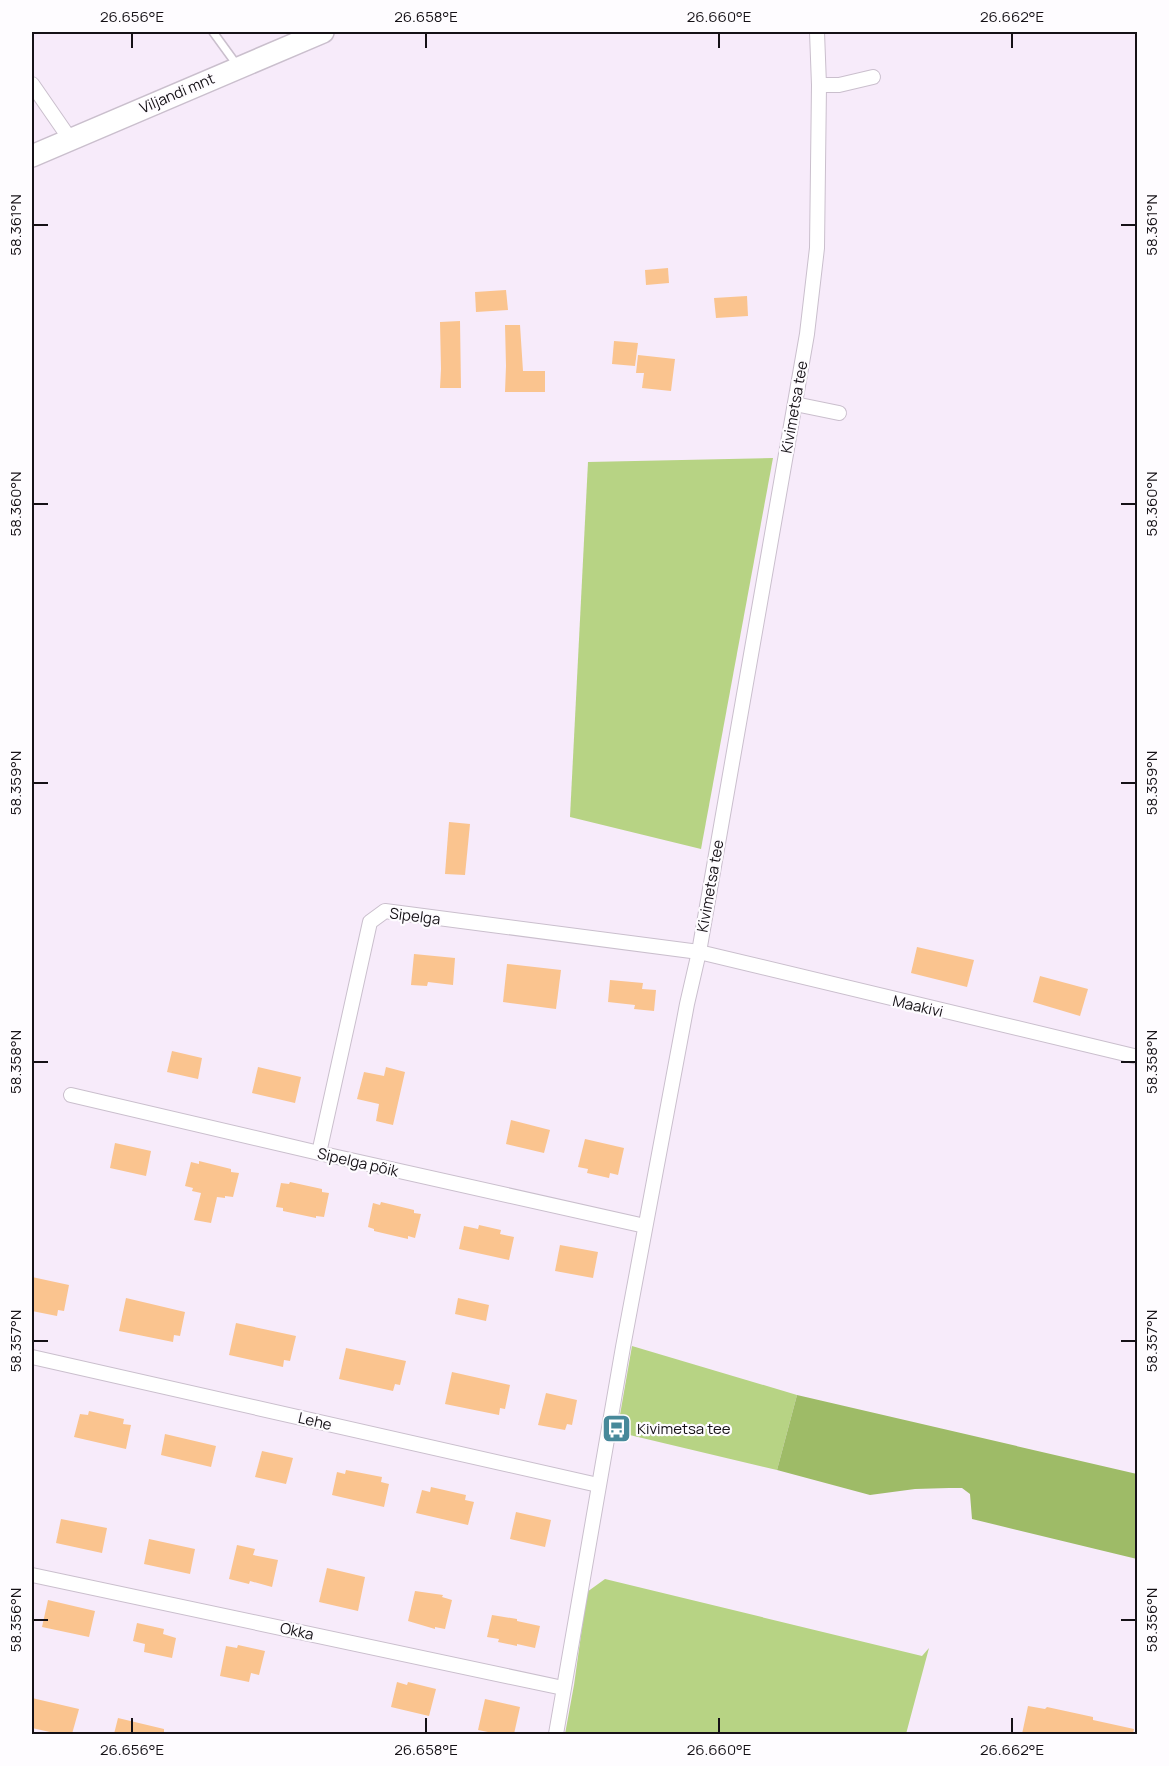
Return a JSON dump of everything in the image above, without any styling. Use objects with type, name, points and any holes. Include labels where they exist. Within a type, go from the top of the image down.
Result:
[{"type":"main road","name":"Viljandi mnt","points":[[32,156],[323,32]]},
{"type":"street","name":"Kivimetsa tee","points":[[556,1734],[645,1226],[699,952],[807,333],[817,248],[819,86],[817,32]]},
{"type":"street","points":[[819,86],[839,85],[873,77]]},
{"type":"street","points":[[32,84],[70,139]]},
{"type":"street","points":[[795,404],[839,413]]},
{"type":"street","name":"Sipelga","points":[[320,1153],[370,922],[385,911],[699,952]]},
{"type":"street","name":"Maakivi","points":[[699,952],[1137,1057]]},
{"type":"street","name":"Sipelga põik","points":[[71,1095],[645,1226]]},
{"type":"street","name":"Lehe","points":[[32,1357],[598,1485]]},
{"type":"street","name":"Okka","points":[[32,1575],[563,1688]]},
{"type":"lane","points":[[213,32],[238,67]]},
{"type":"green space","points":[[773,458],[701,849],[570,817],[588,462]]},
{"type":"green space","points":[[632,1346],[797,1395],[777,1470],[617,1432]]},
{"type":"green space","points":[[797,1395],[1137,1474],[1137,1559],[972,1519],[970,1494],[962,1488],[915,1489],[870,1495],[777,1470]]},
{"type":"green space","points":[[605,1579],[922,1656],[929,1648],[906,1734],[565,1734],[587,1592]]},
{"type":"building","points":[[668,268],[669,283],[646,285],[645,270]]},
{"type":"building","points":[[506,290],[508,310],[476,312],[475,292]]},
{"type":"building","points":[[747,296],[748,316],[716,318],[714,298]]},
{"type":"building","points":[[460,321],[461,388],[440,388],[440,322]]},
{"type":"building","points":[[505,325],[520,325],[523,371],[545,371],[545,392],[505,392]]},
{"type":"building","points":[[614,341],[638,343],[635,366],[612,364]]},
{"type":"building","points":[[638,355],[675,359],[671,391],[642,388],[644,373],[636,373]]},
{"type":"building","points":[[449,822],[470,824],[465,875],[445,874]]},
{"type":"building","points":[[917,947],[974,960],[967,987],[911,973]]},
{"type":"building","points":[[414,954],[455,958],[453,985],[428,982],[427,986],[411,985]]},
{"type":"building","points":[[507,964],[561,970],[556,1009],[503,1002]]},
{"type":"building","points":[[1040,976],[1088,989],[1080,1016],[1033,1002]]},
{"type":"building","points":[[610,980],[643,983],[642,989],[656,990],[654,1011],[634,1009],[635,1005],[608,1002]]},
{"type":"building","points":[[172,1051],[202,1058],[198,1079],[167,1072]]},
{"type":"building","points":[[258,1067],[301,1077],[295,1103],[252,1093]]},
{"type":"building","points":[[386,1067],[405,1072],[393,1125],[376,1121],[379,1104],[357,1099],[364,1072],[384,1076]]},
{"type":"building","points":[[511,1120],[550,1130],[544,1153],[506,1144]]},
{"type":"building","points":[[585,1139],[624,1148],[618,1175],[610,1173],[609,1178],[587,1173],[588,1169],[578,1167]]},
{"type":"building","points":[[115,1143],[151,1151],[146,1176],[110,1168]]},
{"type":"building","points":[[199,1161],[239,1173],[233,1197],[217,1197],[211,1223],[194,1220],[201,1193],[185,1186],[191,1162],[199,1164]]},
{"type":"building","points":[[290,1182],[322,1189],[322,1192],[329,1193],[324,1217],[316,1216],[316,1218],[283,1211],[283,1208],[276,1207],[281,1183],[289,1184]]},
{"type":"building","points":[[381,1202],[414,1210],[414,1213],[421,1214],[415,1238],[408,1236],[408,1239],[374,1231],[368,1227],[373,1203],[380,1205]]},
{"type":"building","points":[[479,1225],[501,1230],[500,1234],[514,1237],[509,1260],[459,1249],[464,1226],[478,1229]]},
{"type":"building","points":[[560,1245],[598,1252],[593,1278],[555,1271]]},
{"type":"building","points":[[32,1277],[69,1285],[64,1311],[58,1310],[57,1316],[32,1311]]},
{"type":"building","points":[[126,1298],[185,1312],[180,1336],[174,1335],[173,1342],[119,1331]]},
{"type":"building","points":[[458,1298],[489,1305],[486,1321],[455,1314]]},
{"type":"building","points":[[236,1323],[296,1336],[290,1361],[284,1360],[283,1367],[229,1355]]},
{"type":"building","points":[[346,1348],[406,1361],[400,1385],[395,1384],[393,1391],[339,1379]]},
{"type":"building","points":[[452,1372],[510,1385],[505,1409],[500,1408],[499,1415],[445,1404]]},
{"type":"building","points":[[546,1393],[577,1400],[572,1425],[567,1424],[565,1430],[538,1425]]},
{"type":"building","points":[[89,1411],[124,1419],[123,1424],[131,1425],[126,1449],[74,1437],[80,1414],[88,1415]]},
{"type":"building","points":[[165,1434],[216,1446],[211,1467],[161,1455]]},
{"type":"building","points":[[262,1451],[293,1458],[286,1484],[255,1477]]},
{"type":"building","points":[[346,1470],[382,1477],[381,1482],[389,1484],[384,1507],[332,1495],[337,1472],[345,1474]]},
{"type":"building","points":[[431,1487],[466,1495],[465,1500],[474,1502],[468,1525],[416,1513],[422,1490],[430,1492]]},
{"type":"building","points":[[516,1512],[551,1520],[545,1547],[510,1539]]},
{"type":"building","points":[[61,1519],[107,1528],[102,1553],[56,1543]]},
{"type":"building","points":[[149,1539],[195,1549],[190,1574],[144,1564]]},
{"type":"building","points":[[237,1545],[255,1549],[253,1555],[278,1560],[272,1587],[250,1581],[249,1584],[229,1579]]},
{"type":"building","points":[[327,1568],[365,1577],[358,1611],[319,1602]]},
{"type":"building","points":[[415,1591],[443,1595],[442,1597],[452,1600],[445,1629],[435,1627],[435,1629],[408,1621]]},
{"type":"building","points":[[48,1600],[95,1611],[89,1637],[42,1627]]},
{"type":"building","points":[[492,1615],[540,1626],[535,1648],[498,1642],[499,1639],[487,1637]]},
{"type":"building","points":[[137,1623],[164,1629],[163,1634],[176,1638],[172,1658],[144,1652],[145,1644],[133,1641]]},
{"type":"building","points":[[238,1645],[265,1651],[259,1675],[251,1673],[249,1682],[220,1676],[226,1646],[237,1648]]},
{"type":"building","points":[[397,1682],[407,1685],[408,1682],[436,1689],[429,1716],[391,1707]]},
{"type":"building","points":[[32,1698],[79,1709],[72,1734],[59,1734],[32,1728]]},
{"type":"building","points":[[485,1699],[520,1707],[514,1734],[478,1730]]},
{"type":"building","points":[[1028,1706],[1045,1709],[1047,1707],[1093,1717],[1093,1720],[1134,1729],[1133,1734],[1022,1734]]},
{"type":"building","points":[[118,1718],[164,1729],[164,1734],[114,1734]]},
{"type":"place","name":"Kivimetsa tee","points":[[616,1428]]}]
